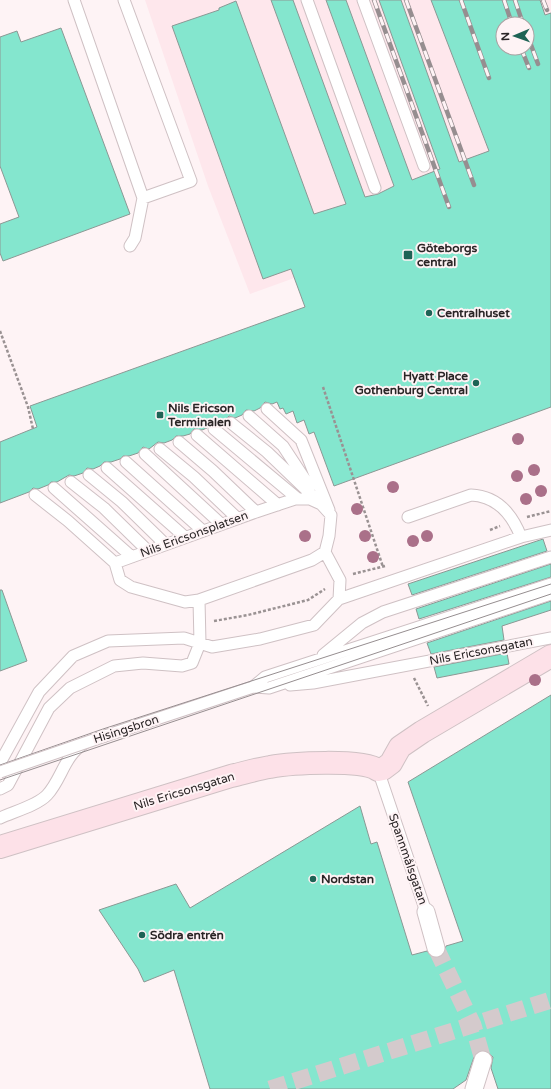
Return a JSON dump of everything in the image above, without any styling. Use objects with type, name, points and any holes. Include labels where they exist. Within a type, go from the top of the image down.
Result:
[{"type":"main road","name":"Nils Ericsonsgatan","points":[[0,846],[231,776],[268,767],[295,763],[375,768],[372,760],[375,755],[384,750],[400,747],[437,723],[551,656]]},
{"type":"street","name":"Spannmålsgatan","points":[[426,912],[436,948]]},
{"type":"street","points":[[474,1089],[483,1060]]},
{"type":"lane","points":[[74,0],[143,198],[135,238],[130,246]]},
{"type":"lane","points":[[124,0],[191,181],[143,198]]},
{"type":"lane","points":[[307,0],[375,188]]},
{"type":"lane","points":[[363,0],[424,166]]},
{"type":"lane","points":[[267,410],[301,440],[330,514],[329,536],[325,552],[340,580],[339,599]]},
{"type":"lane","points":[[249,416],[283,446],[321,504]]},
{"type":"lane","points":[[231,423],[267,452],[330,514]]},
{"type":"lane","points":[[214,429],[298,499]]},
{"type":"lane","points":[[197,436],[278,505]]},
{"type":"lane","points":[[179,442],[213,470],[256,512]]},
{"type":"lane","points":[[160,449],[194,477],[237,518]]},
{"type":"lane","points":[[145,454],[221,524]]},
{"type":"lane","points":[[126,462],[202,531]]},
{"type":"lane","points":[[107,468],[185,537]]},
{"type":"lane","points":[[89,475],[122,502],[165,544]]},
{"type":"lane","points":[[71,482],[104,508],[148,551]]},
{"type":"lane","points":[[54,488],[132,557]]},
{"type":"lane","points":[[35,495],[68,520],[115,563],[120,580],[131,587],[185,602],[199,600],[312,560],[325,552]]},
{"type":"lane","points":[[408,517],[471,495],[482,496],[493,500],[505,510],[514,521],[521,537]]},
{"type":"lane","name":"Nils Ericsonsplatsen","points":[[115,563],[237,518],[298,499],[310,499],[321,504]]},
{"type":"lane","points":[[0,763],[39,692],[73,656],[108,641],[184,638],[212,647],[260,638],[314,625],[339,599],[521,537],[551,530]]},
{"type":"lane","points":[[319,659],[362,623],[383,612],[551,556]]},
{"type":"lane","name":"Hisingsbron","points":[[0,772],[253,687],[265,677],[551,584]]},
{"type":"lane","name":"Hisingsbron","points":[[253,687],[269,688],[551,594]]},
{"type":"lane","points":[[0,789],[8,785],[49,708],[70,688],[114,666],[143,664],[182,666],[192,663],[200,643],[199,600]]},
{"type":"lane","name":"Nils Ericsonsgatan","points":[[269,688],[313,683],[551,638]]},
{"type":"lane","points":[[0,818],[42,800],[48,794],[67,759],[84,744],[105,736]]},
{"type":"lane","name":"Spannmålsgatan","points":[[375,768],[426,912]]},
{"type":"path","points":[[0,331],[28,408],[33,429]]},
{"type":"path","points":[[323,387],[368,517],[388,583]]},
{"type":"path","points":[[514,521],[551,511]]},
{"type":"path","points":[[411,664],[414,676],[437,723]]},
{"type":"shaded area","points":[[145,0],[551,0],[551,89],[503,203],[250,294],[208,186]]},
{"type":"building","points":[[271,0],[293,0],[365,197],[378,194],[394,186],[326,0],[346,0],[412,180],[440,169],[379,0],[401,0],[459,162],[489,151],[431,0],[540,0],[545,15],[551,13],[551,407],[334,486],[314,432],[309,434],[304,420],[297,423],[293,411],[286,414],[283,408],[280,409],[277,402],[272,404],[265,402],[260,408],[254,411],[246,410],[242,415],[235,418],[229,416],[224,422],[219,424],[212,422],[207,428],[202,430],[194,429],[190,434],[176,436],[172,440],[164,443],[158,442],[149,449],[143,447],[138,453],[123,456],[120,459],[111,462],[104,462],[100,466],[93,469],[87,468],[83,473],[74,476],[69,475],[57,482],[51,482],[48,485],[38,489],[33,488],[29,492],[0,503],[0,442],[37,427],[30,406],[305,307],[291,269],[263,279],[172,26],[219,10],[219,8],[236,1],[314,214],[346,204]]},
{"type":"building","points":[[61,28],[130,214],[3,261],[0,253],[0,224],[19,217],[0,166],[0,37],[17,31],[21,42]]},
{"type":"building","points":[[543,539],[547,551],[412,595],[408,584]]},
{"type":"building","points":[[551,564],[551,577],[419,619],[416,609]]},
{"type":"building","points":[[0,590],[2,590],[27,661],[0,671]]},
{"type":"building","points":[[551,601],[551,610],[502,626],[504,640],[431,654],[427,643]]},
{"type":"building","points":[[507,653],[509,664],[437,678],[434,667]]},
{"type":"building","name":"Nordstan","points":[[551,695],[551,1089],[498,1089],[491,1068],[493,1057],[486,1051],[481,1050],[474,1057],[466,1080],[453,1089],[210,1089],[174,970],[144,982],[138,969],[99,910],[176,884],[190,908],[360,806],[371,844],[377,842],[412,955],[427,951],[433,958],[439,957],[443,955],[446,946],[463,941],[408,782]]},
{"type":"tunnel","points":[[436,948],[473,1025],[483,1060]]},
{"type":"tunnel","points":[[270,1089],[551,1000]]},
{"type":"tram line","points":[[0,765],[103,729],[551,584]]},
{"type":"tram line","points":[[0,780],[551,594]]},
{"type":"railway","points":[[374,0],[449,207]]},
{"type":"railway","points":[[406,0],[474,185]]},
{"type":"railway","points":[[461,0],[489,78]]},
{"type":"railway","points":[[504,0],[509,16]]},
{"type":"railway","points":[[515,0],[520,16]]},
{"type":"railway","points":[[543,0],[547,10]]},
{"type":"railway","points":[[524,56],[529,68]]},
{"type":"railway","points":[[535,56],[538,64]]},
{"type":"place","name":"Göteborgs central","points":[[408,255]]},
{"type":"place","name":"Centralhuset","points":[[429,313]]},
{"type":"place","name":"Hyatt Place Gothenburg Central","points":[[476,383]]},
{"type":"place","name":"Nils Ericson Terminalen","points":[[160,415]]},
{"type":"place","name":"Nordstan","points":[[313,879]]},
{"type":"place","name":"Södra entrén","points":[[142,935]]}]
